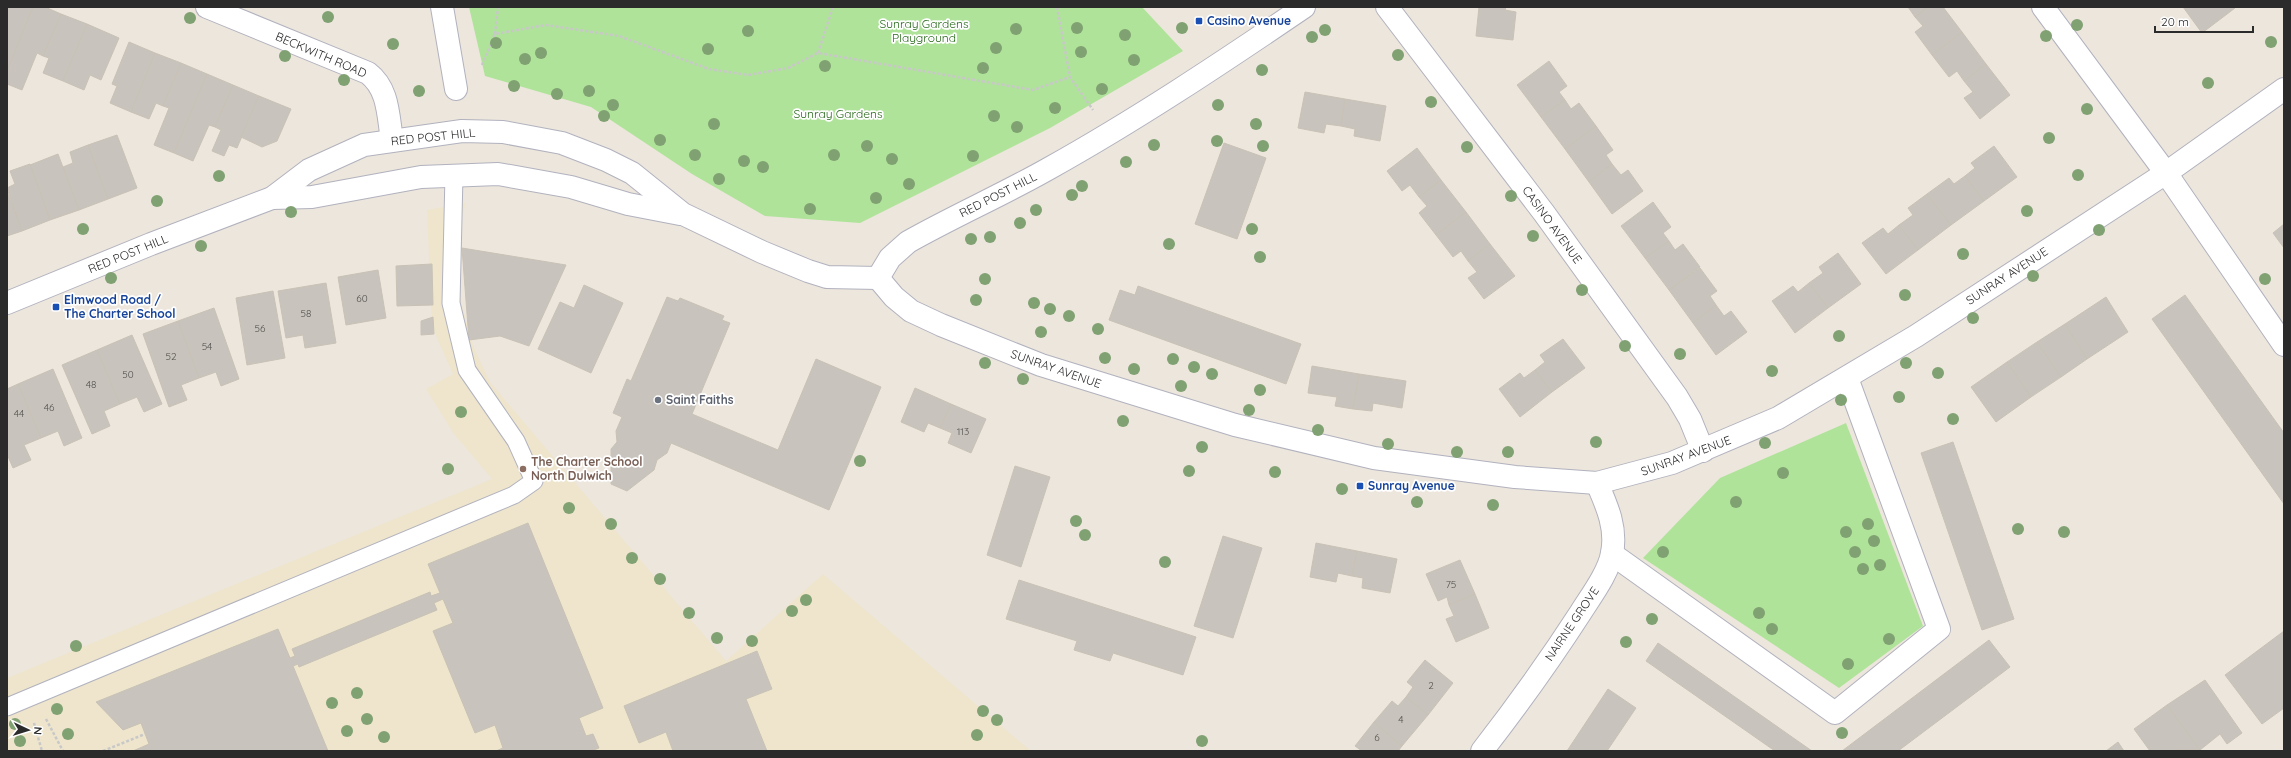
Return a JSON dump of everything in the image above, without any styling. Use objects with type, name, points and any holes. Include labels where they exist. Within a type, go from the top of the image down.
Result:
[{"type":"street","name":"BECKWITH ROAD","points":[[207,7],[368,73],[380,84],[383,92],[392,140]]},
{"type":"street","points":[[442,7],[456,89]]},
{"type":"street","name":"RED POST HILL","points":[[7,303],[151,244],[272,198],[309,170],[334,157],[364,145],[462,131],[503,132],[562,143],[606,160],[632,173],[682,214],[762,252],[808,271],[827,277],[878,278],[890,258],[908,242],[1047,170],[1158,105],[1304,7]]},
{"type":"street","name":"CASINO AVENUE","points":[[1387,7],[1544,213],[1677,397],[1690,419],[1703,451]]},
{"type":"street","points":[[2043,7],[2166,172],[2284,345]]},
{"type":"street","name":"SUNRAY AVENUE","points":[[878,278],[894,297],[911,311],[941,325],[1041,365],[1235,425],[1374,458],[1515,477],[1597,483],[1672,463],[1766,425],[1916,336],[2166,172],[2284,89]]},
{"type":"street","name":"RED POST HILL","points":[[272,198],[312,197],[406,180],[454,175],[498,174],[535,179],[571,187],[628,204],[682,214]]},
{"type":"street","points":[[1612,554],[1835,713],[1939,629],[1847,378]]},
{"type":"street","name":"NAIRNE GROVE","points":[[1482,751],[1570,629],[1597,586],[1612,554],[1614,532],[1609,511],[1597,483]]},
{"type":"lane","points":[[7,707],[514,495],[534,481],[516,441],[467,370],[451,303],[454,175]]},
{"type":"path","points":[[481,66],[495,34],[498,7]]},
{"type":"path","points":[[818,52],[833,7]]},
{"type":"path","points":[[1056,7],[1070,77],[1109,134]]},
{"type":"path","points":[[495,34],[546,25],[619,36],[709,69],[748,75],[788,68],[818,52],[1033,90],[1070,77]]},
{"type":"path","points":[[43,713],[63,751]]},
{"type":"path","points":[[32,716],[42,751]]},
{"type":"path","points":[[103,751],[145,734]]},
{"type":"shaded area","name":"The Charter School North Dulwich","points":[[466,203],[458,229],[458,275],[461,303],[474,348],[490,382],[726,661],[823,574],[1031,751],[7,751],[7,678],[492,479],[454,434],[426,389],[453,374],[432,327],[427,210]]},
{"type":"green space","name":"Sunray Gardens","points":[[469,7],[1142,7],[1183,51],[1050,128],[860,223],[765,216],[692,174],[591,107],[485,76]]},
{"type":"green space","points":[[1846,423],[1923,626],[1839,688],[1643,558],[1720,478]]},
{"type":"building","points":[[7,7],[33,7],[7,71]]},
{"type":"building","points":[[33,7],[45,7],[61,14],[43,56],[37,53],[22,90],[7,84],[7,71]]},
{"type":"building","points":[[1479,7],[1506,7],[1505,10],[1516,12],[1513,40],[1476,36]]},
{"type":"building","points":[[1908,7],[1928,7],[1915,17]]},
{"type":"building","points":[[1928,7],[1943,7],[1962,32],[1932,55],[1915,32],[1923,26],[1915,17]]},
{"type":"building","points":[[2183,7],[2234,7],[2235,8],[2202,33]]},
{"type":"building","points":[[61,14],[87,24],[63,81],[43,73],[49,58],[43,56]]},
{"type":"building","points":[[87,24],[119,38],[101,80],[90,75],[84,90],[63,81]]},
{"type":"building","points":[[1962,32],[1986,64],[1964,81],[1957,71],[1949,77],[1932,55]]},
{"type":"building","points":[[129,42],[155,53],[131,112],[110,103],[117,86],[112,84]]},
{"type":"building","points":[[155,53],[181,63],[163,106],[156,103],[149,119],[131,112]]},
{"type":"building","points":[[1549,61],[1567,86],[1559,92],[1565,100],[1541,117],[1517,85]]},
{"type":"building","points":[[181,63],[207,74],[174,153],[154,145],[169,108],[163,106]]},
{"type":"building","points":[[1986,64],[2010,95],[1980,119],[1964,98],[1973,92],[1964,81]]},
{"type":"building","points":[[207,74],[233,85],[215,127],[209,125],[193,161],[174,153]]},
{"type":"building","points":[[233,85],[259,96],[237,148],[229,145],[224,156],[212,151],[221,130],[215,127]]},
{"type":"building","points":[[1305,92],[1345,99],[1341,126],[1326,124],[1324,133],[1298,128]]},
{"type":"building","points":[[259,96],[291,109],[277,141],[262,147],[241,137]]},
{"type":"building","points":[[1345,99],[1386,106],[1380,141],[1354,136],[1355,129],[1341,126]]},
{"type":"building","points":[[1565,100],[1571,109],[1579,103],[1596,126],[1565,149],[1541,117]]},
{"type":"building","points":[[1596,126],[1613,150],[1606,155],[1612,164],[1589,182],[1565,149]]},
{"type":"building","points":[[117,135],[137,188],[108,199],[88,145]]},
{"type":"building","points":[[1224,143],[1266,158],[1237,239],[1195,224]]},
{"type":"building","points":[[88,145],[108,199],[79,210],[63,167],[73,163],[70,152]]},
{"type":"building","points":[[1994,146],[2017,177],[1984,201],[1965,176],[1975,168],[1971,163]]},
{"type":"building","points":[[1417,148],[1441,180],[1419,197],[1410,185],[1402,191],[1387,171]]},
{"type":"building","points":[[58,154],[79,210],[50,220],[30,165]]},
{"type":"building","points":[[30,164],[50,220],[22,231],[7,188],[15,184],[10,171]]},
{"type":"building","points":[[1612,164],[1621,175],[1628,170],[1643,191],[1612,214],[1589,182]]},
{"type":"building","points":[[1965,176],[1984,201],[1951,225],[1927,194],[1949,178],[1954,184]]},
{"type":"building","points":[[1441,180],[1466,212],[1436,235],[1419,213],[1427,206],[1419,197]]},
{"type":"building","points":[[7,191],[22,231],[7,236]]},
{"type":"building","points":[[1927,194],[1951,225],[1918,250],[1899,225],[1913,215],[1908,208]]},
{"type":"building","points":[[1653,202],[1671,227],[1663,233],[1669,241],[1645,258],[1621,226]]},
{"type":"building","points":[[1466,212],[1490,244],[1468,261],[1461,251],[1453,257],[1436,235]]},
{"type":"building","points":[[2284,224],[2284,248],[2273,233]]},
{"type":"building","points":[[1899,225],[1918,250],[1886,274],[1862,243],[1883,228],[1888,234]]},
{"type":"building","points":[[1669,241],[1675,250],[1683,244],[1700,267],[1669,290],[1645,258]]},
{"type":"building","points":[[1490,244],[1515,276],[1484,299],[1468,278],[1477,272],[1468,261]]},
{"type":"building","points":[[462,248],[566,265],[529,346],[500,336],[469,340]]},
{"type":"building","points":[[1838,253],[1861,284],[1828,308],[1809,283],[1823,273],[1819,267]]},
{"type":"building","points":[[432,264],[433,305],[397,306],[396,266]]},
{"type":"building","points":[[1700,268],[1717,291],[1710,296],[1716,305],[1693,323],[1669,290]]},
{"type":"building","points":[[378,270],[386,318],[346,325],[338,277]]},
{"type":"building","points":[[326,283],[336,343],[305,348],[303,335],[286,338],[278,291]]},
{"type":"building","points":[[1809,283],[1828,308],[1795,333],[1772,301],[1793,286],[1798,292]]},
{"type":"building","points":[[584,285],[623,303],[591,373],[538,349],[560,302],[574,308]]},
{"type":"building","points":[[1138,286],[1301,344],[1286,384],[1109,320],[1120,290],[1135,295]]},
{"type":"building","points":[[273,291],[285,358],[247,365],[236,298]]},
{"type":"building","points":[[2185,295],[2284,433],[2284,504],[2152,319]]},
{"type":"building","name":"Saint Faiths","points":[[667,297],[678,301],[680,298],[724,316],[722,320],[730,323],[692,414],[778,450],[816,359],[881,387],[829,510],[671,443],[667,453],[657,460],[654,470],[627,491],[611,484],[611,449],[617,442],[616,431],[622,417],[613,413],[627,379],[631,381]]},
{"type":"building","points":[[2106,297],[2128,332],[2087,359],[2065,324]]},
{"type":"building","points":[[1716,305],[1724,316],[1731,311],[1747,332],[1716,355],[1693,323]]},
{"type":"building","points":[[214,308],[239,379],[221,386],[216,372],[199,378],[178,321]]},
{"type":"building","points":[[433,317],[434,334],[421,335],[421,321]]},
{"type":"building","points":[[178,321],[199,378],[181,385],[187,400],[169,407],[143,334]]},
{"type":"building","points":[[2065,324],[2087,359],[2061,377],[2037,342]]},
{"type":"building","points":[[132,335],[162,404],[144,412],[137,397],[120,404],[97,350]]},
{"type":"building","points":[[1563,339],[1585,368],[1552,392],[1535,370],[1545,362],[1540,355]]},
{"type":"building","points":[[2037,342],[2061,377],[2031,397],[2007,362]]},
{"type":"building","points":[[97,350],[120,404],[104,411],[110,426],[92,434],[62,365]]},
{"type":"building","points":[[2007,362],[2031,397],[1996,422],[1971,387]]},
{"type":"building","points":[[1312,366],[1359,374],[1353,409],[1335,406],[1337,397],[1308,393]]},
{"type":"building","points":[[53,369],[82,438],[64,446],[58,431],[41,438],[18,384]]},
{"type":"building","points":[[1535,370],[1552,392],[1520,417],[1499,389],[1520,373],[1524,378]]},
{"type":"building","points":[[1359,374],[1406,381],[1402,408],[1373,403],[1372,411],[1353,409]]},
{"type":"building","points":[[18,384],[41,438],[24,445],[31,460],[13,468],[7,454],[7,389]]},
{"type":"building","points":[[915,388],[951,404],[940,428],[928,423],[924,432],[901,422]]},
{"type":"building","points":[[951,404],[986,419],[971,453],[948,443],[952,433],[940,428]]},
{"type":"building","points":[[1953,442],[2014,619],[1982,630],[1921,453]]},
{"type":"building","points":[[1015,466],[1050,477],[1021,567],[987,555]]},
{"type":"building","points":[[528,523],[603,708],[579,718],[586,736],[593,734],[599,748],[591,751],[496,751],[503,748],[495,725],[475,733],[433,631],[453,623],[443,599],[434,603],[437,610],[299,667],[298,664],[293,666],[328,751],[133,751],[149,744],[141,723],[123,730],[96,702],[278,629],[290,658],[295,656],[292,649],[430,592],[431,596],[440,593],[428,564]]},
{"type":"building","points":[[1223,536],[1262,548],[1233,638],[1194,626]]},
{"type":"building","points":[[1316,543],[1357,551],[1352,576],[1338,573],[1336,582],[1310,577]]},
{"type":"building","points":[[1357,551],[1397,559],[1390,593],[1362,588],[1363,578],[1352,576]]},
{"type":"building","points":[[1460,560],[1475,594],[1449,605],[1447,597],[1438,601],[1426,574]]},
{"type":"building","points":[[1019,580],[1196,637],[1183,675],[1113,653],[1110,661],[1074,650],[1077,641],[1006,619]]},
{"type":"building","points":[[1475,594],[1489,628],[1456,642],[1446,619],[1454,616],[1449,605]]},
{"type":"building","points":[[2284,631],[2284,708],[2262,724],[2225,675]]},
{"type":"building","points":[[1989,640],[2010,667],[1898,751],[1842,751]]},
{"type":"building","points":[[1658,643],[1812,751],[1775,751],[1646,661]]},
{"type":"building","points":[[757,651],[772,689],[746,699],[767,751],[673,751],[666,732],[639,743],[624,706]]},
{"type":"building","points":[[1425,660],[1453,683],[1428,715],[1406,697],[1413,687],[1407,682]]},
{"type":"building","points":[[2205,680],[2242,733],[2227,744],[2220,734],[2200,750],[2167,705]]},
{"type":"building","points":[[1608,689],[1636,708],[1607,751],[1567,751]]},
{"type":"building","points":[[1406,697],[1428,715],[1402,746],[1374,722],[1392,701],[1398,706]]},
{"type":"building","points":[[2167,705],[2200,750],[2150,751],[2134,729]]},
{"type":"building","points":[[1374,722],[1402,746],[1398,751],[1362,751],[1355,746]]},
{"type":"building","points":[[2118,742],[2124,751],[2106,751]]},
{"type":"place","name":"Casino Avenue","points":[[1199,21]]},
{"type":"place","name":"Elmwood Road / The Charter School","points":[[56,307]]},
{"type":"place","name":"Saint Faiths","points":[[658,400]]},
{"type":"place","name":"The Charter School North Dulwich","points":[[523,469]]},
{"type":"place","name":"Sunray Avenue","points":[[1360,486]]},
{"type":"park label","name":"Sunray Gardens Playground","points":[[924,31]]}]
